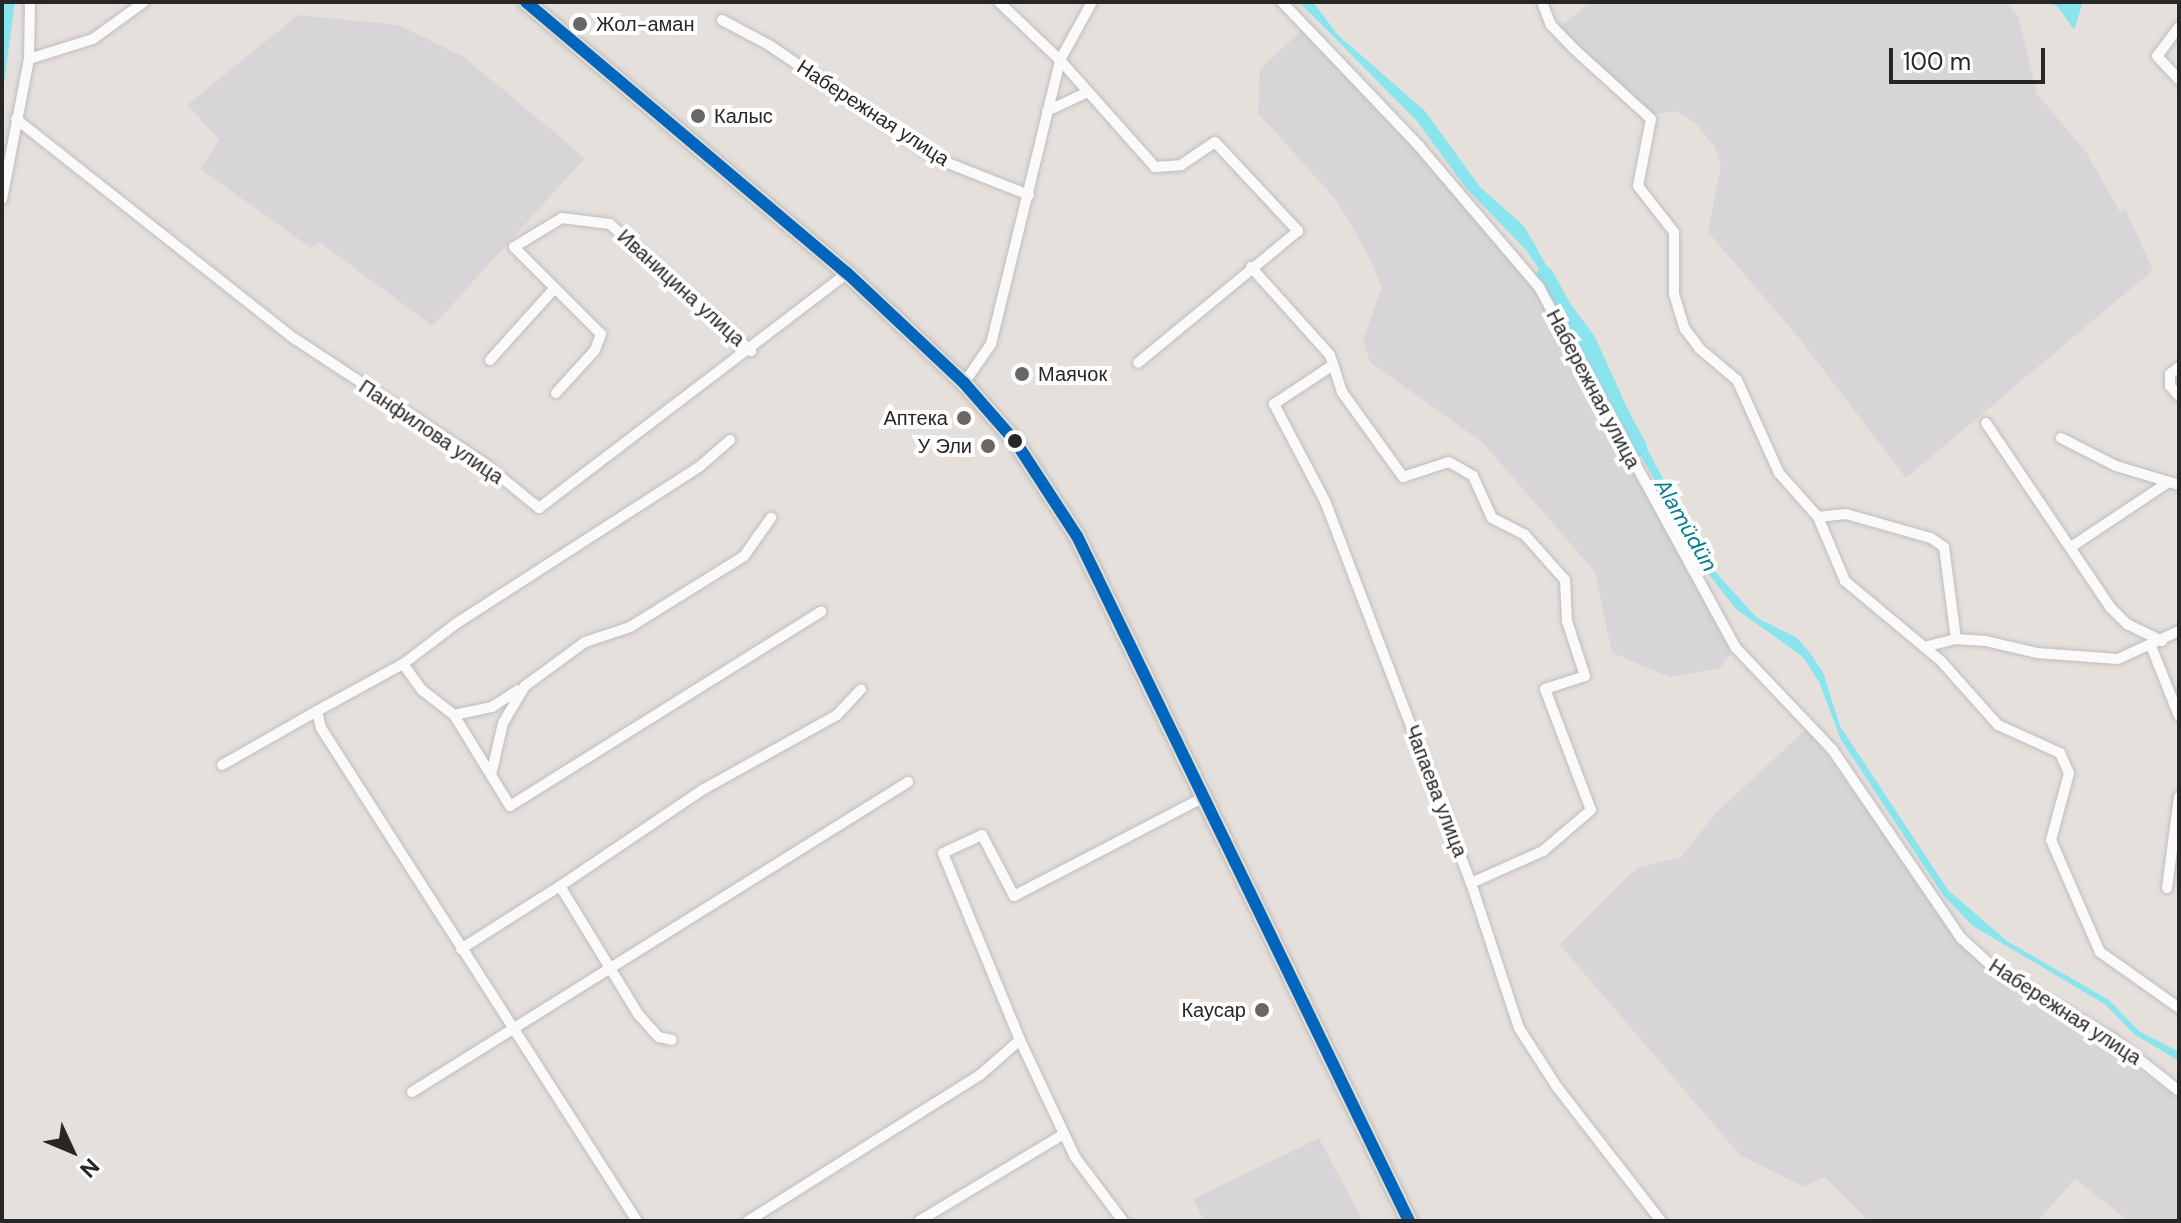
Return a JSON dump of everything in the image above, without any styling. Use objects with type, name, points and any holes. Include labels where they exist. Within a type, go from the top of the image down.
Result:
[{"type":"main road","points":[[538,5],[847,273],[964,383],[1051,491],[1123,630],[1409,1221]]},
{"type":"street","points":[[2,199],[29,59],[30,2]]},
{"type":"street","points":[[29,59],[93,39],[144,2]]},
{"type":"street","points":[[999,2],[1060,60],[1155,167],[1181,165],[1215,142],[1298,231],[1138,363]]},
{"type":"street","points":[[964,383],[991,344],[1060,60],[1092,2]]},
{"type":"street","name":"Набережная улица","points":[[1282,2],[1419,146],[1539,287],[1736,648],[1832,749],[1961,938],[1995,969],[2112,1038],[2179,1091]]},
{"type":"street","points":[[1542,2],[1551,25],[1651,119],[1638,186],[1674,232],[1674,294],[1685,329],[1700,349],[1737,380],[1779,473],[1818,517],[1845,581],[1924,647],[1998,725],[2060,753],[2069,773],[2051,840],[2100,952],[2179,1008]]},
{"type":"street","name":"Набережная улица","points":[[722,20],[769,45],[935,158],[1029,195]]},
{"type":"street","points":[[2179,27],[2157,56],[2179,80]]},
{"type":"street","points":[[1047,111],[1088,92]]},
{"type":"street","name":"Панфилова улица","points":[[16,119],[295,339],[485,464],[539,508],[751,351],[847,273]]},
{"type":"street","name":"Иваницина улица","points":[[554,289],[514,247],[562,218],[610,224],[751,351]]},
{"type":"street","points":[[1251,267],[1333,365],[1342,392],[1403,477],[1449,462],[1473,476],[1492,518],[1525,535],[1565,580],[1567,621],[1585,676],[1545,689],[1591,810],[1543,851],[1471,883]]},
{"type":"street","points":[[490,360],[554,289],[601,334],[595,350],[556,393]]},
{"type":"street","name":"Чапаева улица","points":[[1333,365],[1274,404],[1325,501],[1471,883],[1519,1028],[1557,1087],[1661,1221]]},
{"type":"street","points":[[2179,367],[2170,374],[2170,386],[2179,396]]},
{"type":"street","points":[[1986,423],[2111,608],[2127,624],[2156,644],[2179,716]]},
{"type":"street","points":[[2061,438],[2116,466],[2174,483]]},
{"type":"street","points":[[222,765],[403,664],[493,599],[699,467],[730,440]]},
{"type":"street","points":[[2071,547],[2174,483]]},
{"type":"street","points":[[1818,517],[1846,514],[1931,538],[1944,547],[1956,639]]},
{"type":"street","points":[[454,715],[492,707],[585,642],[630,627],[744,556],[771,518]]},
{"type":"street","points":[[403,664],[422,690],[454,715],[510,806],[821,612]]},
{"type":"street","points":[[1924,647],[1956,639],[2037,653],[2118,659],[2179,631]]},
{"type":"street","points":[[491,775],[503,723],[525,686]]},
{"type":"street","points":[[461,949],[704,789],[837,715],[861,689]]},
{"type":"street","points":[[317,711],[321,728],[637,1221]]},
{"type":"street","points":[[412,1092],[511,1027],[908,782]]},
{"type":"street","points":[[1123,1221],[1083,1172],[1064,1134],[1020,1040],[943,853],[982,835],[1014,896],[1204,797]]},
{"type":"street","points":[[2167,888],[2179,797]]},
{"type":"street","points":[[560,886],[650,1028],[672,1040]]},
{"type":"street","points":[[748,1221],[980,1075],[1020,1040]]},
{"type":"street","points":[[919,1221],[1064,1134]]},
{"type":"shaded area","points":[[1591,2],[2005,2],[2018,15],[2037,94],[2086,152],[2120,212],[2125,209],[2153,270],[1906,478],[1799,338],[1708,232],[1721,165],[1715,147],[1695,123],[1676,111],[1651,114],[1559,27]]},
{"type":"shaded area","points":[[298,15],[399,25],[464,57],[585,158],[433,326],[319,242],[311,248],[200,169],[219,139],[187,105]]},
{"type":"shaded area","points":[[1301,31],[1406,137],[1538,293],[1731,653],[1720,668],[1670,677],[1612,653],[1595,572],[1483,443],[1370,362],[1363,339],[1382,287],[1367,253],[1337,201],[1258,113],[1260,69]]},
{"type":"shaded area","points":[[1807,728],[1962,942],[2179,1099],[2179,1221],[2129,1221],[2075,1179],[2038,1221],[1869,1221],[1824,1177],[1804,1187],[1740,1155],[1560,945],[1637,868],[1681,857],[1715,814]]},
{"type":"shaded area","points":[[1319,1138],[1363,1221],[1204,1221],[1193,1199]]},
{"type":"water","points":[[2,2],[15,2],[2,98]]},
{"type":"water","points":[[1299,2],[1313,2],[1338,35],[1425,111],[1480,187],[1524,226],[1561,291],[1595,337],[1639,434],[1711,567],[1757,618],[1797,638],[1810,653],[1823,672],[1840,726],[1948,890],[2007,941],[2109,1000],[2139,1031],[2179,1052],[2179,1061],[2134,1034],[2106,1005],[1973,926],[1943,895],[1841,740],[1819,682],[1803,657],[1736,609],[1710,576],[1633,442],[1608,375],[1527,251],[1466,188],[1416,120]]},
{"type":"water","points":[[2049,2],[2083,2],[2074,30],[2058,7]]},
{"type":"waterway","name":"Alamüdün","points":[[1545,276],[1638,447]]},
{"type":"transit line","points":[[526,2],[847,273],[964,383],[1015,441],[1077,536],[1409,1221]]},
{"type":"place","name":"Жол-аман","points":[[580,24]]},
{"type":"place","name":"Калыс","points":[[698,116]]},
{"type":"place","name":"Маячок","points":[[1022,374]]},
{"type":"place","name":"Аптека","points":[[964,418]]},
{"type":"place","name":"У Эли","points":[[988,446]]},
{"type":"place","name":"Каусар","points":[[1262,1010]]}]
